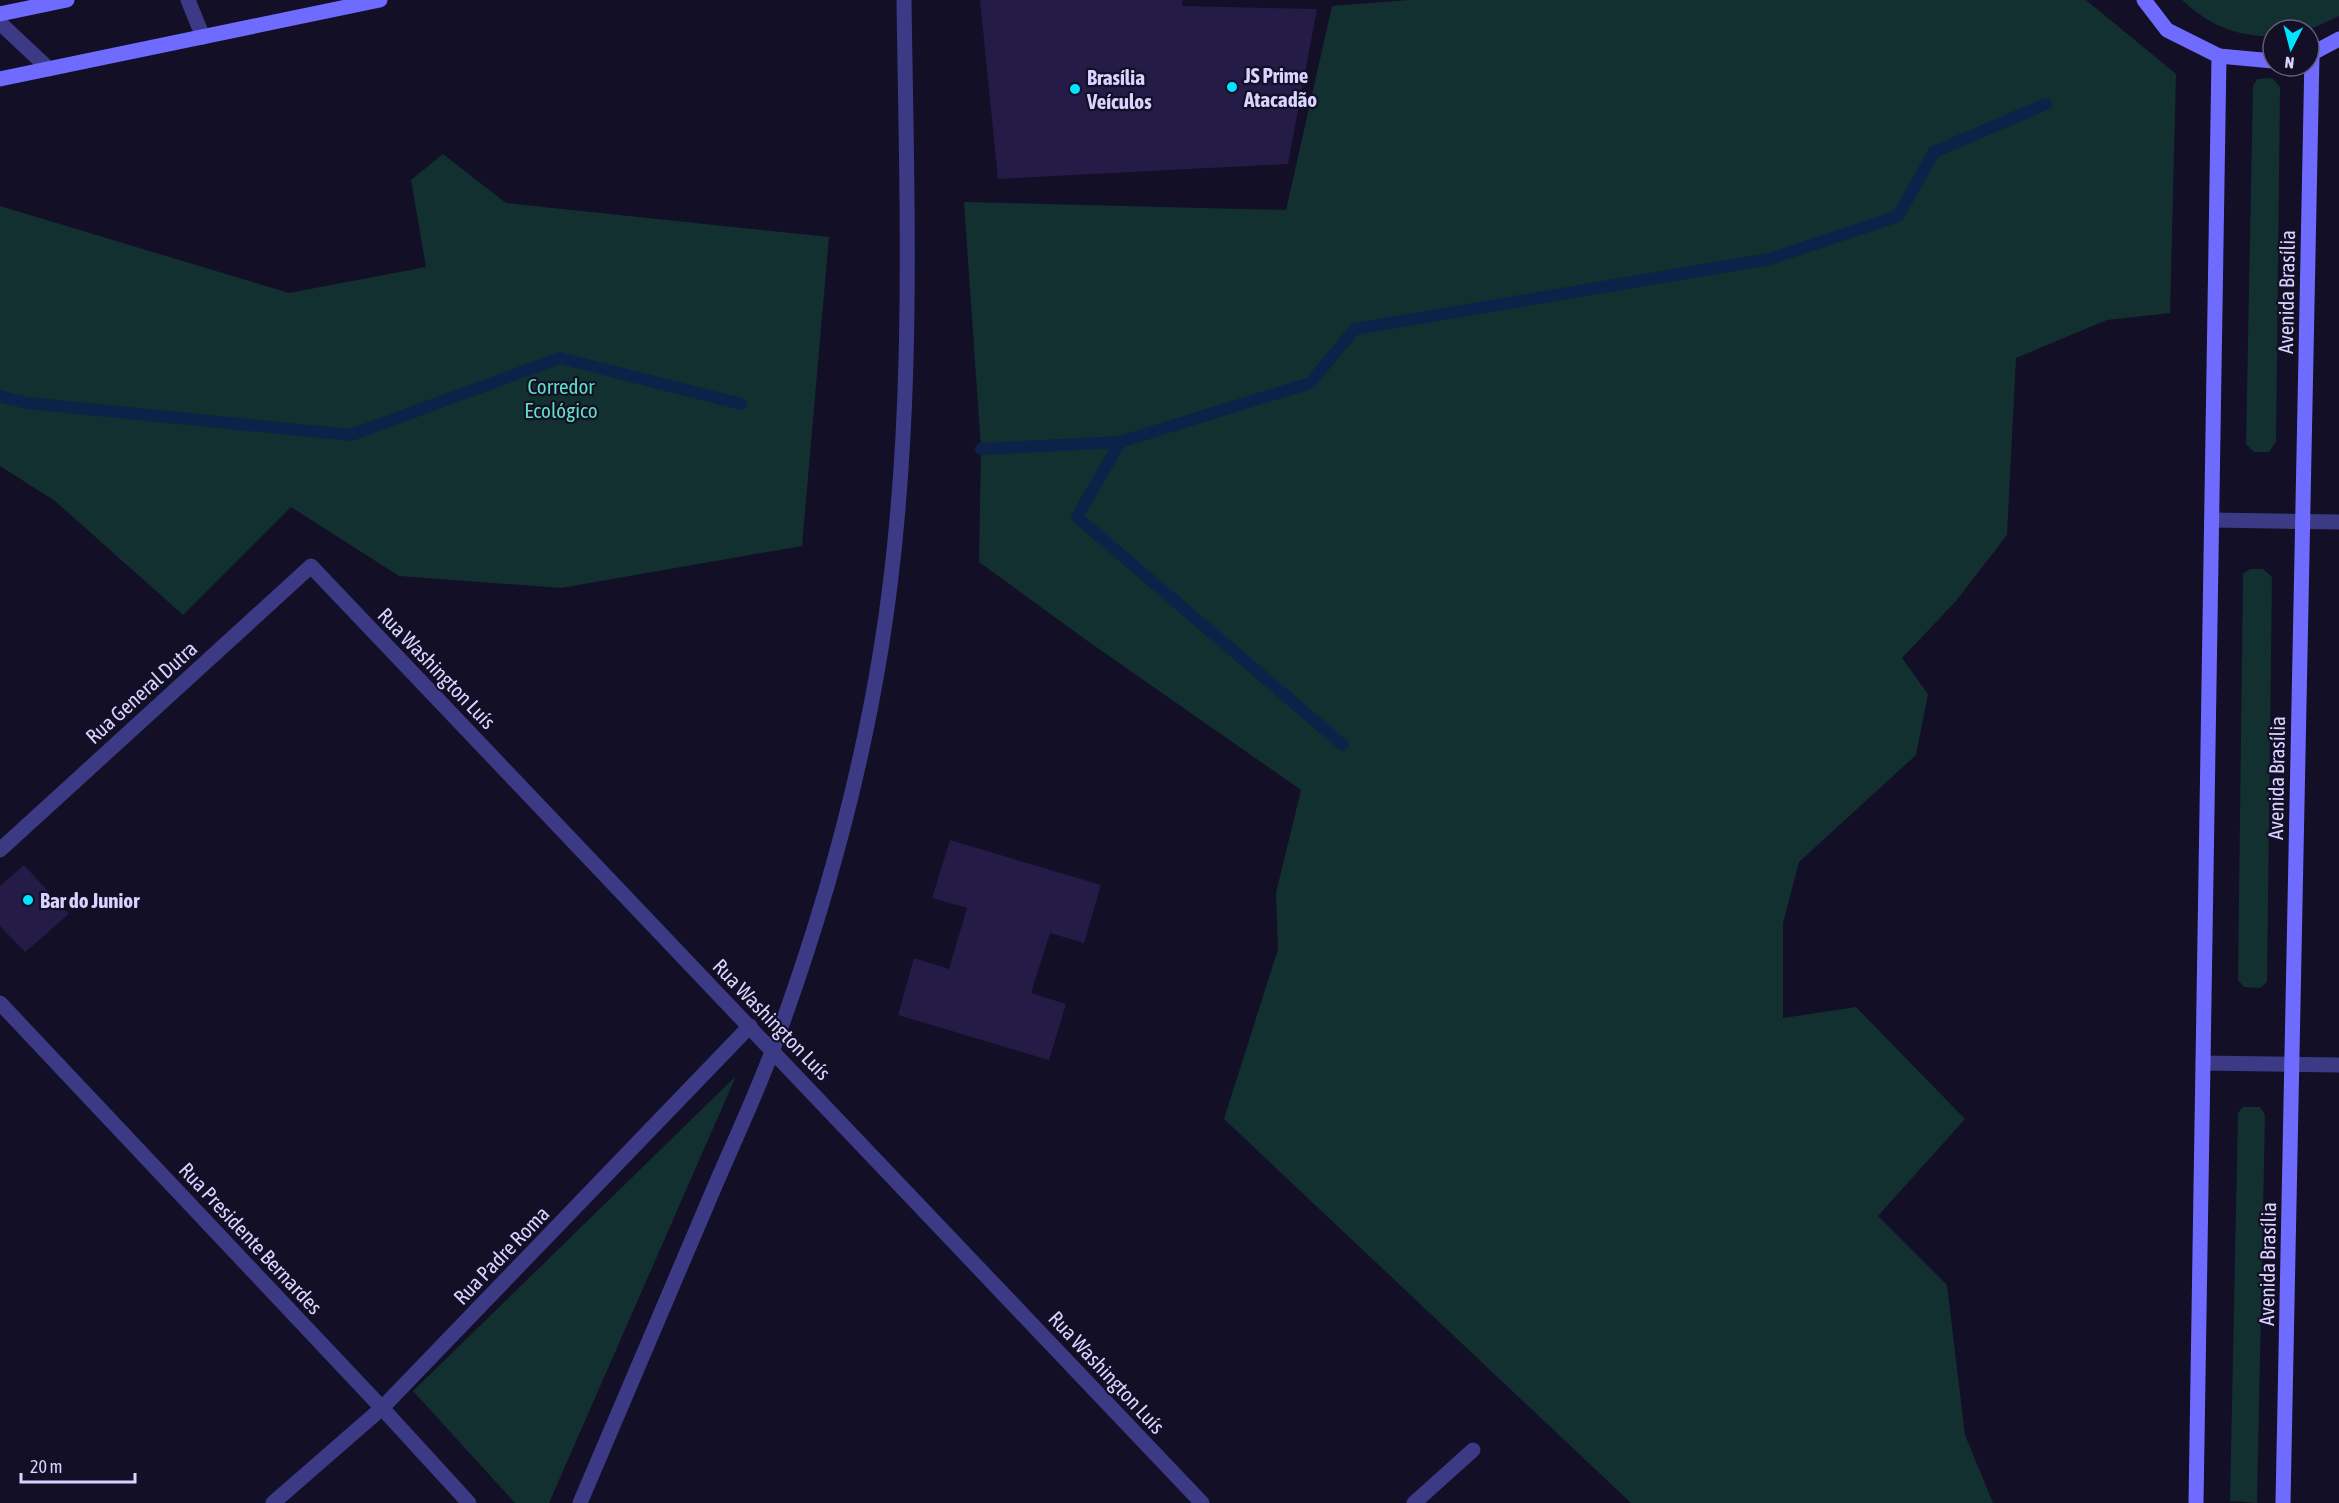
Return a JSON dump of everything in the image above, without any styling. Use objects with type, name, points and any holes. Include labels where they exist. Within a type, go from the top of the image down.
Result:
[{"type":"street","points":[[0,14],[67,0]]},
{"type":"street","points":[[188,0],[203,37]]},
{"type":"street","points":[[0,79],[380,0]]},
{"type":"street","points":[[580,1503],[772,1050],[820,910],[854,783],[881,651],[896,544],[907,381],[908,232],[903,0]]},
{"type":"street","points":[[2144,0],[2167,30],[2219,56],[2261,60]]},
{"type":"street","points":[[0,23],[49,69]]},
{"type":"street","points":[[2321,49],[2339,39]]},
{"type":"street","points":[[2196,1503],[2219,56]]},
{"type":"street","name":"Avenida Brasília","points":[[2283,1503],[2310,78]]},
{"type":"street","points":[[2212,520],[2339,522]]},
{"type":"street","name":"Rua Washington Luís","points":[[311,566],[1202,1503]]},
{"type":"street","name":"Rua General Dutra","points":[[0,850],[311,566]]},
{"type":"street","name":"Rua Presidente Bernardes","points":[[0,1003],[469,1503]]},
{"type":"street","name":"Rua Padre Roma","points":[[273,1503],[382,1408],[750,1026]]},
{"type":"street","points":[[2203,1063],[2339,1065]]},
{"type":"street","points":[[1414,1503],[1473,1450]]},
{"type":"green space","points":[[1409,0],[2086,0],[2176,74],[2170,313],[2107,320],[2016,358],[2007,535],[1956,601],[1902,658],[1928,694],[1916,755],[1799,862],[1783,923],[1783,1018],[1856,1007],[1965,1119],[1878,1216],[1947,1285],[1965,1435],[1993,1503],[1631,1503],[1224,1119],[1278,949],[1276,893],[1301,790],[979,562],[981,449],[964,202],[1286,210],[1332,6]]},
{"type":"green space","points":[[2182,0],[2339,0],[2339,16],[2321,24],[2321,18],[2261,18],[2261,36],[2224,28],[2192,9]]},
{"type":"green space","points":[[2272,78],[2280,87],[2276,442],[2269,452],[2254,452],[2246,444],[2253,86],[2257,79]]},
{"type":"green space","name":"Corredor Ecológico","points":[[443,154],[506,203],[829,237],[802,546],[561,588],[399,576],[291,507],[183,615],[55,501],[0,466],[0,206],[289,293],[426,267],[411,180]]},
{"type":"green space","points":[[2250,569],[2263,569],[2272,577],[2267,982],[2260,988],[2244,987],[2238,980],[2243,574]]},
{"type":"green space","points":[[736,1076],[549,1503],[515,1503],[413,1391]]},
{"type":"green space","points":[[2243,1107],[2260,1107],[2265,1115],[2257,1503],[2230,1501],[2238,1113]]},
{"type":"building","points":[[980,0],[1183,0],[1182,6],[1317,9],[1288,164],[998,179]]},
{"type":"building","points":[[950,840],[1101,885],[1084,943],[1050,933],[1031,993],[1066,1004],[1049,1060],[898,1015],[914,958],[949,969],[967,908],[932,898]]},
{"type":"building","name":"Bar do Junior","points":[[24,865],[69,914],[25,952],[0,926],[0,886]]},
{"type":"waterway","points":[[981,449],[1120,442],[1310,383],[1355,329],[1769,259],[1898,216],[1934,152],[2046,104]]},
{"type":"waterway","points":[[0,396],[27,403],[351,435],[560,358],[741,404]]},
{"type":"waterway","points":[[1120,442],[1077,517],[1343,745]]},
{"type":"place","name":"JS Prime Atacadão","points":[[1232,87]]},
{"type":"place","name":"Brasília Veículos","points":[[1075,89]]},
{"type":"place","name":"Bar do Junior","points":[[28,900]]}]
